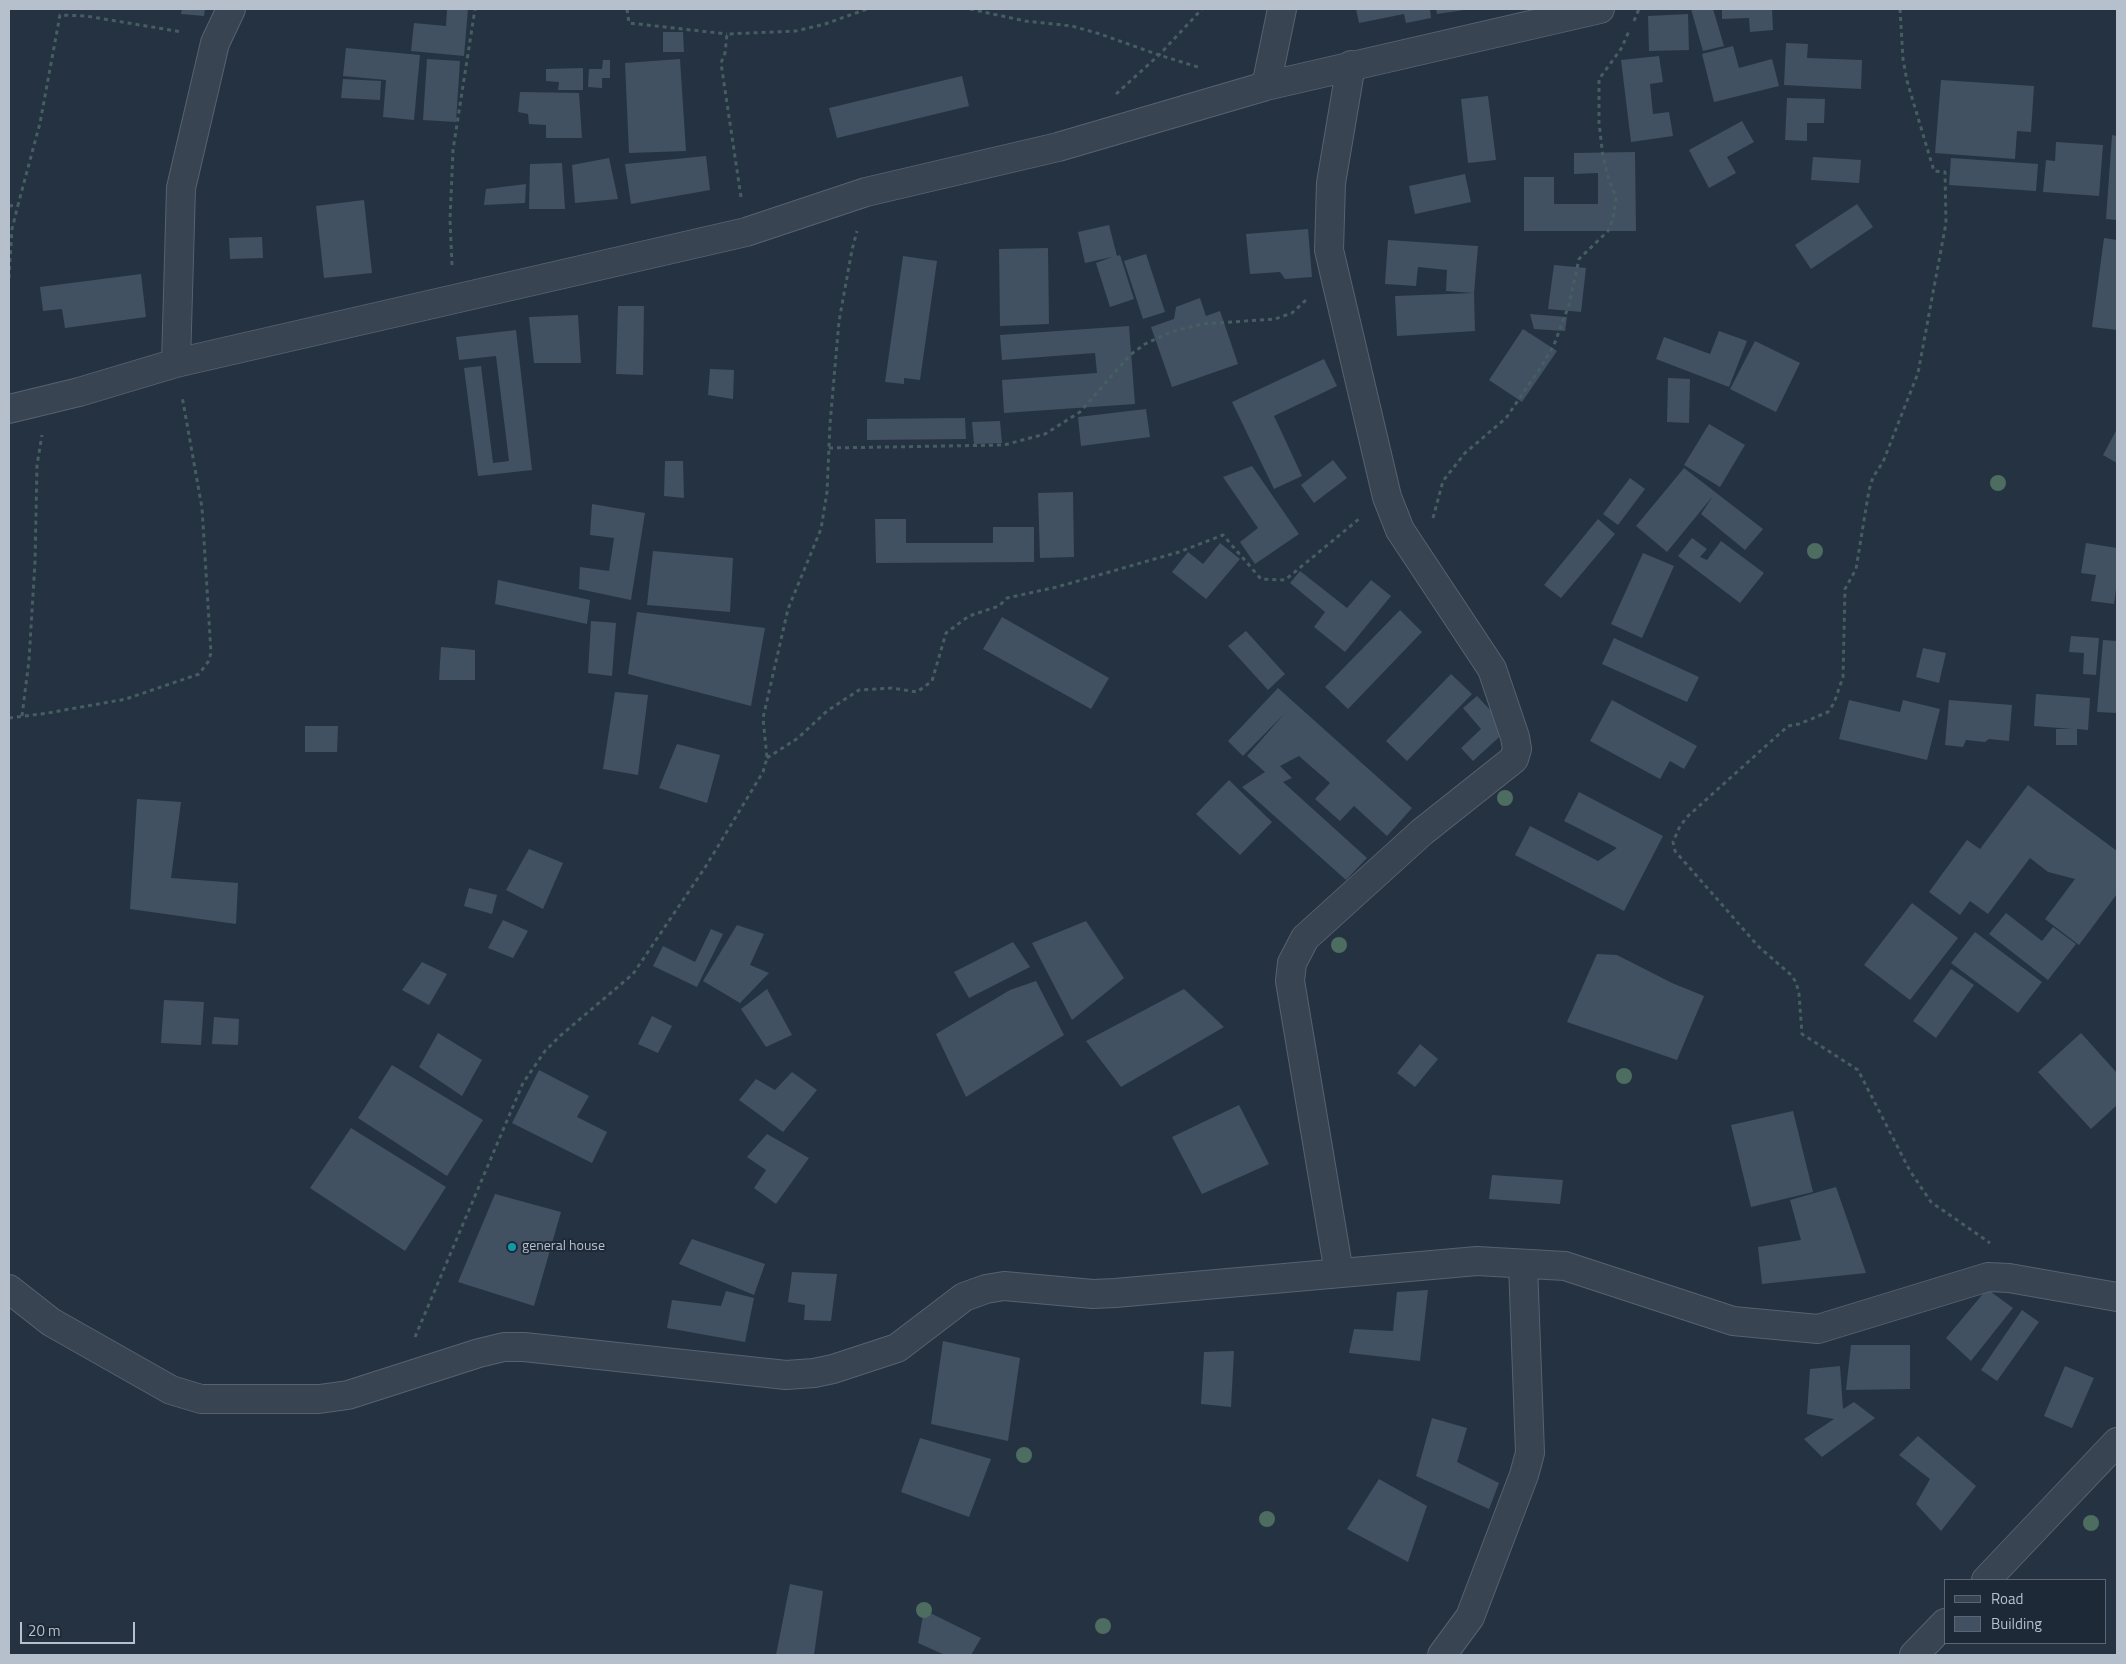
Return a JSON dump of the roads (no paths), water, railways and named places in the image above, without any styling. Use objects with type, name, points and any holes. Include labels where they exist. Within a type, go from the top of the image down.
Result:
[{"type":"street","points":[[176,363],[181,188],[218,38],[231,9]]},
{"type":"street","points":[[1266,86],[1282,9]]},
{"type":"street","points":[[9,409],[176,363],[746,232],[866,192],[1058,147],[1266,86],[1600,9]]},
{"type":"street","points":[[1339,1273],[1290,981],[1292,963],[1305,938],[1422,832],[1514,759],[1516,750],[1515,737],[1492,669],[1400,530],[1387,497],[1329,250],[1331,183],[1351,65]]},
{"type":"street","points":[[9,1289],[59,1327],[171,1390],[201,1399],[319,1399],[348,1395],[479,1353],[504,1347],[524,1347],[786,1375],[814,1373],[833,1369],[897,1348],[964,1297],[986,1289],[1004,1286],[1093,1294],[1115,1293],[1477,1261],[1565,1266],[1732,1321],[1818,1328],[1988,1277],[2009,1278],[2117,1297]]},
{"type":"street","points":[[1442,1655],[1470,1617],[1524,1475],[1530,1453],[1523,1264]]},
{"type":"street","points":[[1987,1579],[2117,1442]]},
{"type":"street","points":[[1914,1655],[1944,1624]]},
{"type":"place","name":"general house","points":[[512,1247]]}]
